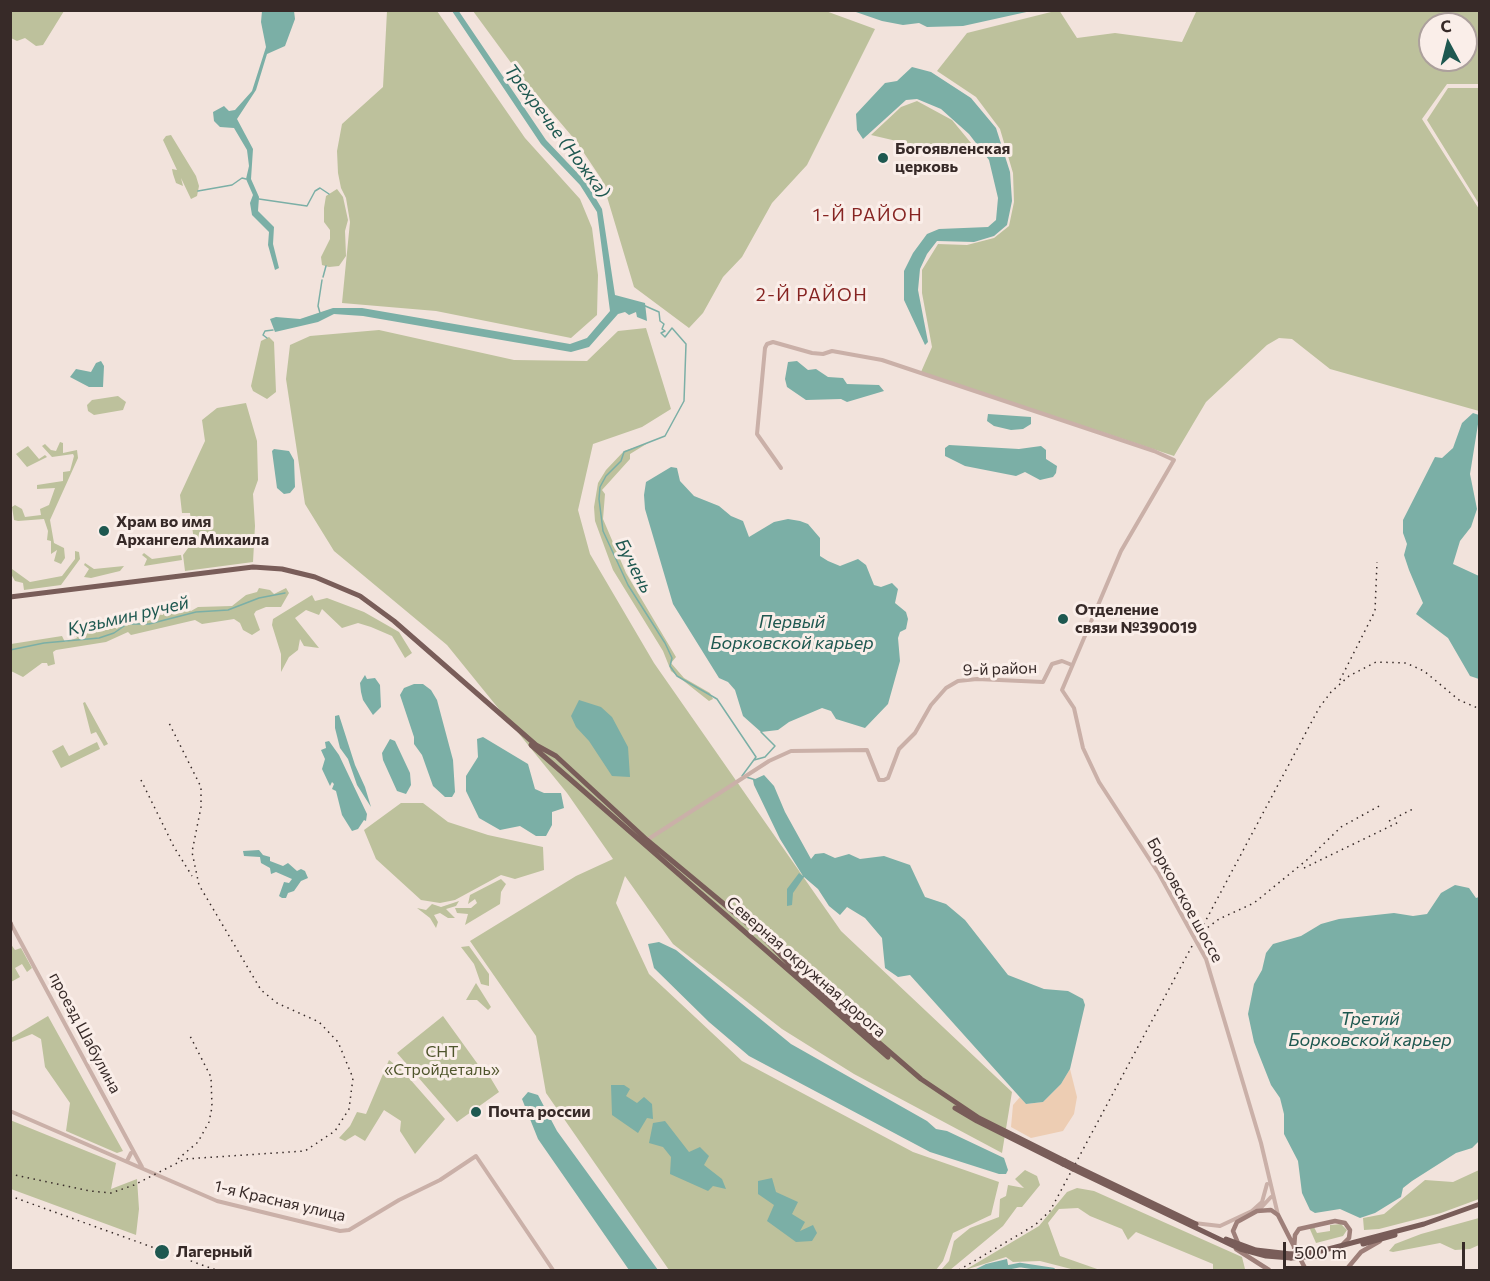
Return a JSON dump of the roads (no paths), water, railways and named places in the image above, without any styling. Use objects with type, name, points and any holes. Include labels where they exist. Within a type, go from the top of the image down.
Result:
[{"type":"main road","points":[[10,597],[159,579],[269,570],[312,579],[358,596]]},
{"type":"main road","name":"Северная окружная дорога","points":[[358,596],[394,621],[536,745],[556,756],[647,840],[760,934],[803,978],[921,1079],[979,1118],[1231,1245],[1257,1254],[1291,1256],[1317,1254],[1385,1238],[1479,1205]]},
{"type":"main road","name":"Северная окружная дорога","points":[[358,596],[394,624],[754,941],[919,1082],[977,1121],[1064,1162]]},
{"type":"main road","points":[[551,763],[550,756],[556,756]]},
{"type":"main road","points":[[10,931],[11,924]]},
{"type":"main road","points":[[754,941],[760,941],[760,934]]},
{"type":"main road","name":"Северная окружная дорога","points":[[1074,1167],[1240,1245],[1291,1256]]},
{"type":"main road","points":[[1317,1254],[1424,1224],[1479,1205]]},
{"type":"main road","points":[[1240,1245],[1234,1237],[1233,1227],[1240,1220],[1257,1211],[1267,1209],[1278,1215],[1306,1270]]},
{"type":"main road","points":[[1294,1248],[1296,1232],[1302,1227],[1335,1221],[1345,1223],[1350,1230],[1349,1238],[1329,1250]]},
{"type":"main road","points":[[1346,1270],[1361,1252],[1385,1238]]},
{"type":"main road","points":[[1231,1245],[1269,1270]]},
{"type":"street","points":[[781,468],[758,437],[757,423],[765,348],[767,344],[773,342],[812,353],[823,354],[832,351],[882,360],[1154,451],[1174,460],[1121,551],[1072,665]]},
{"type":"street","name":"9-й район","points":[[647,840],[743,777],[791,751],[867,750],[879,780],[888,778],[899,749],[915,734],[931,705],[942,692],[958,681],[970,679],[1043,682],[1052,664],[1062,661],[1072,665]]},
{"type":"street","name":"Борковское шоссе","points":[[1072,665],[1062,690],[1074,708],[1083,748],[1099,782],[1154,866],[1206,959],[1261,1143],[1268,1180]]},
{"type":"street","name":"проезд Шабулина","points":[[11,924],[132,1151],[137,1155],[138,1163]]},
{"type":"street","points":[[10,931],[17,936]]},
{"type":"street","points":[[10,1111],[121,1159],[127,1159]]},
{"type":"street","points":[[127,1159],[132,1151]]},
{"type":"street","name":"1-я Красная улица","points":[[138,1163],[159,1178],[217,1201],[345,1232],[399,1200],[440,1180],[476,1156],[553,1270]]},
{"type":"street","points":[[127,1159],[131,1166],[138,1163]]},
{"type":"street","points":[[1268,1180],[1278,1215]]},
{"type":"street","points":[[1193,1223],[1220,1226],[1252,1211],[1262,1202],[1268,1180]]},
{"type":"street","points":[[1257,1211],[1272,1197]]},
{"type":"water","points":[[458,10],[546,140],[586,182],[602,209],[615,295],[645,303],[647,321],[637,317],[636,312],[629,315],[625,312],[618,314],[589,347],[571,352],[363,316],[334,314],[318,322],[275,332],[270,319],[276,317],[300,319],[333,308],[362,308],[570,344],[587,338],[610,311],[597,212],[580,185],[541,144],[452,11]]},
{"type":"water","points":[[262,11],[294,11],[295,19],[285,46],[267,54],[256,90],[237,119],[253,149],[251,179],[259,197],[258,211],[274,227],[273,244],[279,268],[275,270],[268,245],[269,232],[252,215],[250,203],[253,195],[246,179],[249,166],[247,150],[234,128],[220,127],[214,121],[213,112],[224,106],[229,111],[235,110],[252,91],[266,47],[261,22]]},
{"type":"water","points":[[853,11],[1031,11],[963,26],[927,27],[919,23],[903,25],[882,21]]},
{"type":"water","points":[[912,67],[931,72],[971,98],[996,128],[1010,172],[1012,201],[1007,225],[994,236],[974,242],[937,241],[927,254],[920,269],[918,290],[928,342],[925,345],[904,300],[904,271],[913,253],[927,234],[939,229],[988,227],[996,220],[998,198],[989,160],[969,134],[941,109],[917,99],[906,100],[863,139],[857,130],[856,114],[885,83],[897,81]]},
{"type":"water","points":[[101,361],[104,366],[103,387],[89,387],[70,377],[76,369],[91,372],[96,363]]},
{"type":"water","points":[[797,361],[808,370],[816,369],[828,377],[843,378],[847,384],[879,385],[884,391],[847,402],[841,399],[806,400],[787,387],[785,379],[788,362]]},
{"type":"water","points":[[1473,413],[1479,415],[1470,474],[1477,509],[1471,527],[1460,541],[1453,564],[1479,576],[1479,679],[1470,676],[1448,638],[1416,614],[1423,603],[1404,555],[1407,544],[1403,533],[1403,520],[1435,457],[1442,458],[1453,448],[1462,423]]},
{"type":"water","points":[[988,414],[1031,417],[1031,424],[1023,429],[1011,430],[994,426],[987,421]]},
{"type":"water","points":[[949,445],[1019,449],[1041,446],[1046,450],[1046,459],[1057,466],[1056,473],[1053,477],[1040,480],[1025,472],[1016,476],[965,466],[945,456],[945,448]]},
{"type":"water","points":[[274,449],[289,451],[294,460],[295,487],[290,493],[284,494],[277,488],[272,451]]},
{"type":"water","name":"Первый Борковской карьер","points":[[671,467],[677,468],[680,481],[694,496],[719,506],[731,516],[743,521],[749,537],[774,522],[788,519],[800,521],[808,524],[820,538],[820,556],[840,566],[858,559],[866,565],[874,585],[881,587],[892,583],[898,589],[895,603],[906,612],[908,619],[906,629],[900,632],[898,638],[900,661],[888,704],[865,728],[836,719],[831,711],[822,708],[789,722],[778,730],[761,732],[743,716],[735,690],[728,682],[719,678],[673,604],[645,509],[646,482]]},
{"type":"water","points":[[365,675],[367,679],[375,678],[380,685],[381,707],[373,715],[363,700],[361,692],[360,683]]},
{"type":"water","points":[[414,684],[423,684],[431,690],[437,700],[453,760],[455,792],[452,797],[445,797],[433,786],[422,755],[414,744],[414,737],[400,695],[404,688]]},
{"type":"water","points":[[579,700],[601,707],[612,717],[628,747],[630,777],[612,776],[589,741],[576,727],[571,716]]},
{"type":"water","points":[[339,715],[371,807],[357,785],[348,759],[340,748],[335,728],[335,716]]},
{"type":"water","points":[[483,737],[528,764],[535,789],[544,793],[561,793],[564,808],[552,812],[552,825],[546,836],[536,836],[520,826],[500,830],[479,818],[466,791],[466,776],[478,757],[477,739]]},
{"type":"water","points":[[390,739],[395,741],[410,773],[411,785],[406,794],[397,791],[383,760],[382,753]]},
{"type":"water","points":[[329,741],[339,755],[367,814],[366,821],[364,820],[358,829],[352,831],[342,815],[336,791],[332,789],[334,784],[332,782],[330,786],[322,769],[325,759],[321,750],[326,748],[325,742]]},
{"type":"water","points":[[764,775],[774,786],[785,812],[811,859],[815,854],[824,853],[835,858],[849,854],[860,859],[884,856],[910,865],[925,897],[946,904],[965,920],[1008,975],[1044,989],[1068,991],[1083,999],[1085,1005],[1070,1069],[1061,1084],[1043,1102],[1026,1104],[910,975],[898,977],[885,968],[882,938],[865,918],[847,907],[840,915],[829,906],[818,889],[804,877],[793,893],[792,905],[787,906],[787,889],[799,873],[803,876],[780,839],[754,785],[753,780]]},
{"type":"water","points":[[259,850],[263,855],[270,857],[270,861],[283,866],[288,863],[297,871],[301,869],[305,871],[308,878],[301,881],[294,891],[288,893],[286,898],[282,898],[279,896],[284,882],[289,883],[292,879],[276,872],[271,874],[270,868],[261,863],[260,857],[244,856],[243,851]]},
{"type":"water","name":"Третий Борковской карьер","points":[[1455,885],[1469,888],[1476,898],[1479,897],[1479,1141],[1472,1148],[1456,1153],[1412,1181],[1403,1188],[1401,1197],[1375,1213],[1360,1218],[1340,1209],[1315,1213],[1310,1210],[1302,1193],[1298,1161],[1284,1134],[1284,1114],[1280,1098],[1271,1085],[1254,1042],[1248,1014],[1254,984],[1262,970],[1266,953],[1273,944],[1301,936],[1321,924],[1339,919],[1394,913],[1413,916],[1427,914],[1441,893]]},
{"type":"water","points":[[659,942],[676,950],[791,1044],[927,1121],[936,1129],[947,1131],[1004,1158],[1008,1170],[1006,1174],[999,1174],[930,1152],[749,1056],[709,1022],[654,968],[648,944]]},
{"type":"water","points":[[611,1085],[624,1085],[630,1089],[626,1096],[637,1103],[644,1097],[652,1104],[653,1119],[647,1118],[638,1133],[612,1115]]},
{"type":"water","points":[[528,1092],[538,1095],[557,1131],[658,1270],[629,1270],[538,1139],[522,1099]]},
{"type":"water","points":[[665,1121],[689,1152],[700,1147],[709,1156],[704,1165],[722,1179],[726,1189],[713,1186],[708,1191],[670,1174],[671,1157],[663,1147],[649,1143],[653,1123]]},
{"type":"water","points":[[772,1178],[776,1192],[798,1202],[792,1214],[805,1222],[800,1231],[813,1225],[817,1233],[812,1241],[796,1242],[767,1221],[774,1205],[758,1194],[758,1181]]},
{"type":"water","points":[[1007,1259],[1009,1270],[974,1270],[986,1264]]},
{"type":"waterway","points":[[198,191],[232,185],[242,178],[246,179]]},
{"type":"waterway","points":[[259,199],[307,206],[315,191],[320,188],[329,194]]},
{"type":"waterway","points":[[323,277],[326,266]]},
{"type":"waterway","points":[[320,313],[318,306],[322,280]]},
{"type":"waterway","name":"Бучень","points":[[643,305],[659,312],[660,321],[664,324],[662,329],[665,331],[661,333],[665,337],[672,328],[686,344],[684,401],[665,436],[624,452],[621,461],[606,476],[600,487],[599,499],[603,531],[628,585],[665,643],[672,658],[670,666],[677,676],[717,699],[756,757],[742,776]]},
{"type":"waterway","points":[[267,338],[263,335],[265,331],[273,330]]},
{"type":"waterway","name":"Кузьмин ручей","points":[[10,650],[44,643],[99,638],[114,633],[127,624],[149,624],[196,612],[228,610],[259,598],[285,593]]},
{"type":"waterway","points":[[754,760],[765,757],[775,746],[761,732]]},
{"type":"waterway","name":"Бучень","points":[[746,777],[756,780]]},
{"type":"waterway","points":[[995,1270],[1020,1265],[1053,1270]]},
{"type":"railway","points":[[1340,680],[1375,611],[1377,562]]},
{"type":"railway","points":[[1198,935],[1319,708],[1331,692],[1349,676],[1376,662],[1406,663],[1424,671],[1459,700],[1480,709]]},
{"type":"railway","points":[[10,1174],[90,1191],[111,1193],[134,1185],[185,1159],[305,1151],[335,1131],[349,1109],[353,1078],[338,1042],[319,1022],[277,1003],[261,990],[199,885],[192,852],[201,807],[201,787],[168,721]]},
{"type":"railway","points":[[141,780],[174,847],[192,876]]},
{"type":"railway","points":[[1203,931],[1219,919],[1254,903],[1308,859],[1341,827],[1381,805]]},
{"type":"railway","points":[[1389,821],[1413,809]]},
{"type":"railway","points":[[1304,868],[1401,821]]},
{"type":"railway","points":[[959,1270],[1035,1225],[1050,1211],[1192,946]]},
{"type":"railway","points":[[178,1159],[198,1142],[209,1122],[212,1107],[211,1077],[190,1036]]},
{"type":"railway","points":[[10,1196],[216,1270]]},
{"type":"place","name":"Богоявленская церковь","points":[[883,158]]},
{"type":"place","name":"Храм во имя Архангела Михаила","points":[[104,531]]},
{"type":"place","name":"Отделение связи №390019","points":[[1063,619]]},
{"type":"place","name":"Почта россии","points":[[476,1112]]},
{"type":"place","name":"Лагерный","points":[[162,1252]]},
{"type":"district","name":"1-Й РАЙОН","points":[[868,215]]},
{"type":"district","name":"2-Й РАЙОН","points":[[812,295]]},
{"type":"water label","name":"Трехречье (Ножка)","points":[[557,131]]},
{"type":"park label","name":"СНТ «Стройдеталь»","points":[[442,1061]]}]
